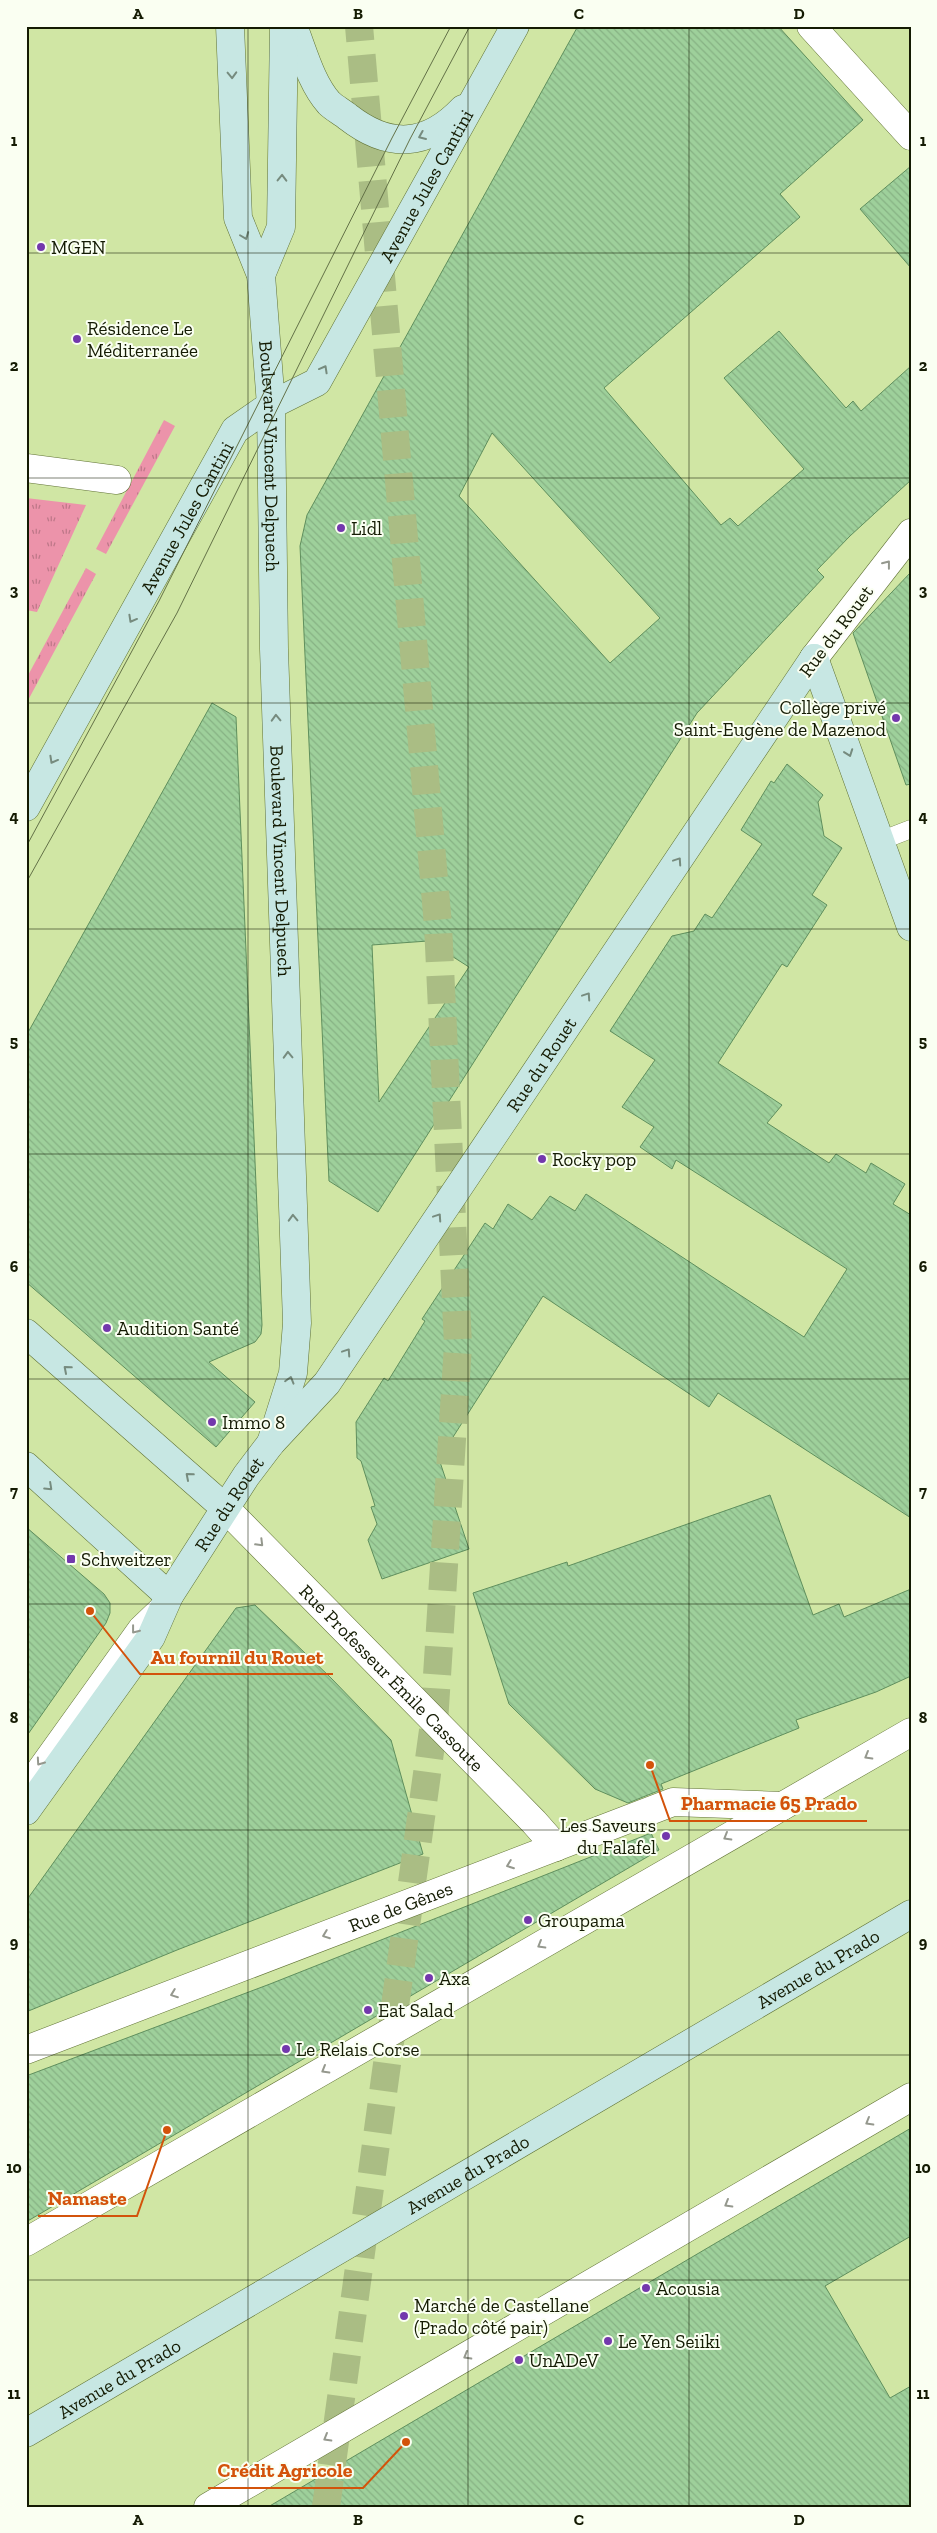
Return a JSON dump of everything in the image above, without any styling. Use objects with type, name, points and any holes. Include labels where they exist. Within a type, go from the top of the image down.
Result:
[{"type":"main road","name":"Boulevard Vincent Delpuech","points":[[230,26],[238,218],[261,275],[271,405],[274,649],[297,1323],[293,1373],[271,1443]]},
{"type":"main road","name":"Boulevard Vincent Delpuech","points":[[261,275],[281,227],[284,26]]},
{"type":"main road","points":[[293,26],[315,80],[329,103],[361,128],[380,137],[416,140],[449,124],[474,97]]},
{"type":"main road","name":"Avenue Jules Cantini","points":[[26,807],[235,430],[271,405],[317,382],[515,26]]},
{"type":"main road","points":[[814,658],[911,927]]},
{"type":"main road","name":"Rue du Rouet","points":[[26,1811],[151,1637],[169,1596],[225,1508],[271,1443],[326,1384],[814,658]]},
{"type":"main road","points":[[26,1333],[225,1508]]},
{"type":"main road","points":[[26,1466],[169,1596]]},
{"type":"main road","name":"Avenue du Prado","points":[[26,2433],[911,1914]]},
{"type":"street","points":[[811,26],[911,136]]},
{"type":"street","points":[[26,468],[117,480]]},
{"type":"street","name":"Rue du Rouet","points":[[814,658],[911,532]]},
{"type":"street","name":"Rue Professeur Émile Cassoute","points":[[225,1508],[534,1822],[556,1847]]},
{"type":"street","points":[[26,2242],[911,1732]]},
{"type":"street","name":"Rue de Gênes","points":[[26,2050],[674,1802],[782,1806]]},
{"type":"street","points":[[208,2507],[911,2097]]},
{"type":"lane","points":[[880,841],[911,829]]},
{"type":"lane","name":"Rue du Rouet","points":[[26,1782],[138,1626],[169,1596]]},
{"type":"green space","points":[[164,420],[175,426],[106,554],[96,549]]},
{"type":"green space","points":[[26,498],[86,505],[37,612],[26,610]]},
{"type":"green space","points":[[86,568],[96,574],[26,704],[26,679]]},
{"type":"building","points":[[578,26],[778,26],[863,120],[780,194],[800,217],[604,388],[721,525],[730,518],[738,526],[804,469],[724,378],[779,331],[846,408],[853,401],[861,411],[911,366],[911,480],[850,536],[817,570],[824,577],[697,713],[378,1212],[329,1181],[300,546],[307,515]],"holes":[[[492,433],[660,618],[610,663],[459,496]],[[428,941],[469,967],[379,1102],[372,945]]]},
{"type":"building","points":[[911,166],[911,268],[860,209]]},
{"type":"building","name":"Collège privé Saint-Eugène de Mazenod","points":[[911,572],[911,784],[906,785],[853,633]]},
{"type":"building","points":[[212,703],[236,717],[262,1325],[261,1334],[255,1342],[209,1362],[255,1402],[216,1447],[26,1282],[26,1036]]},
{"type":"building","points":[[787,764],[823,795],[818,802],[824,836],[842,848],[812,895],[827,905],[787,967],[782,964],[718,1063],[782,1105],[767,1123],[829,1163],[836,1154],[866,1173],[871,1163],[905,1184],[893,1204],[911,1215],[911,1518],[718,1393],[709,1407],[543,1296],[439,1459],[469,1549],[382,1579],[368,1540],[377,1524],[371,1507],[375,1506],[361,1461],[357,1458],[356,1422],[384,1378],[388,1381],[425,1321],[422,1319],[485,1223],[493,1229],[508,1204],[532,1220],[550,1196],[575,1211],[586,1194],[804,1337],[847,1269],[676,1160],[672,1169],[640,1147],[654,1127],[622,1107],[655,1060],[610,1031],[672,936],[694,931],[705,914],[712,918],[762,844],[741,830],[771,781],[774,783]]},
{"type":"building","points":[[770,1495],[813,1615],[839,1604],[844,1617],[911,1589],[911,1676],[876,1692],[796,1720],[799,1728],[661,1784],[663,1789],[628,1803],[595,1789],[509,1704],[473,1593],[567,1562],[568,1566]]},
{"type":"building","points":[[26,1527],[104,1594],[110,1603],[110,1613],[106,1623],[26,1737]]},
{"type":"building","points":[[255,1605],[331,1678],[391,1740],[423,1854],[177,1950],[26,2012],[26,1901],[236,1608]]},
{"type":"building","points":[[651,1833],[659,1850],[26,2222],[26,2076],[270,1984]]},
{"type":"building","points":[[911,2128],[911,2236],[825,2286],[890,2398],[911,2386],[911,2507],[268,2507]]},
{"type":"tunnel","points":[[326,2507],[434,1723],[458,1345],[438,925],[359,26]]},
{"type":"tram line","points":[[26,847],[159,601],[392,138],[451,26]]},
{"type":"tram line","points":[[26,883],[177,613],[410,139],[470,26]]},
{"type":"place","name":"MGEN","points":[[41,247]]},
{"type":"place","name":"Résidence Le Méditerranée","points":[[77,339]]},
{"type":"place","name":"Lidl","points":[[341,528]]},
{"type":"place","name":"Collège privé Saint-Eugène de Mazenod","points":[[896,718]]},
{"type":"place","name":"Rocky pop","points":[[542,1159]]},
{"type":"place","name":"Audition Santé","points":[[107,1328]]},
{"type":"place","name":"Immo 8","points":[[212,1422]]},
{"type":"place","name":"Schweitzer","points":[[71,1559]]},
{"type":"place","name":"Au fournil du Rouet","points":[[90,1611]]},
{"type":"place","name":"Pharmacie 65 Prado","points":[[650,1765]]},
{"type":"place","name":"Les Saveurs du Falafel","points":[[666,1836]]},
{"type":"place","name":"Groupama","points":[[528,1920]]},
{"type":"place","name":"Axa","points":[[429,1978]]},
{"type":"place","name":"Eat Salad","points":[[368,2010]]},
{"type":"place","name":"Le Relais Corse","points":[[286,2049]]},
{"type":"place","name":"Namaste","points":[[167,2130]]},
{"type":"place","name":"Acousia","points":[[646,2288]]},
{"type":"place","name":"Marché de Castellane (Prado côté pair)","points":[[404,2316]]},
{"type":"place","name":"Le Yen Seiiki","points":[[608,2341]]},
{"type":"place","name":"UnADeV","points":[[519,2360]]},
{"type":"place","name":"Crédit Agricole","points":[[406,2442]]}]
